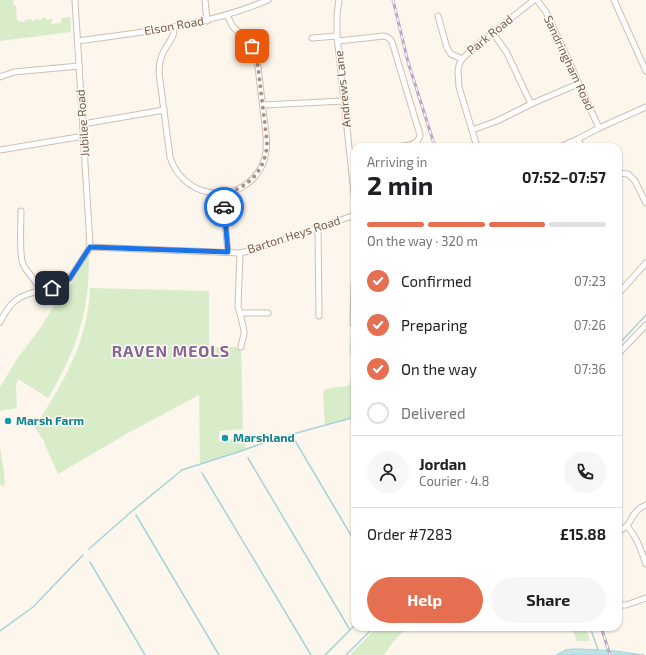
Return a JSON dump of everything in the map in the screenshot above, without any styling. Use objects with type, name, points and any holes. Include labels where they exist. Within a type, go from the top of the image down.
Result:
[{"type":"street","name":"Jubilee Road","points":[[75,0],[90,247]]},
{"type":"street","points":[[205,0],[207,21]]},
{"type":"street","name":"Elson Road","points":[[78,41],[207,21],[268,0]]},
{"type":"street","name":"Andrews Lane","points":[[339,0],[337,14],[338,38],[344,101],[351,147]]},
{"type":"street","name":"Park Road","points":[[476,143],[458,82],[458,72],[462,59],[493,32],[536,0]]},
{"type":"street","name":"Sandringham Road","points":[[536,0],[546,12],[599,128]]},
{"type":"street","points":[[614,0],[646,71]]},
{"type":"street","points":[[174,27],[174,34],[163,52],[159,66],[168,153],[177,173],[186,182],[197,189],[209,193],[222,194],[245,185],[255,176],[262,166],[267,146],[256,56],[252,46],[233,27],[227,15]]},
{"type":"street","points":[[438,16],[447,48],[451,54],[462,59]]},
{"type":"street","points":[[493,32],[507,53],[531,104]]},
{"type":"street","points":[[312,38],[384,36],[389,38],[392,42],[420,135],[416,143]]},
{"type":"street","points":[[0,77],[14,72],[79,66]]},
{"type":"street","points":[[472,130],[497,121],[531,104],[578,84]]},
{"type":"street","points":[[263,105],[344,101]]},
{"type":"street","points":[[569,143],[646,107]]},
{"type":"street","points":[[83,124],[164,110]]},
{"type":"street","points":[[0,150],[84,136]]},
{"type":"street","points":[[578,139],[580,143]]},
{"type":"street","points":[[622,173],[628,174],[635,181],[646,204]]},
{"type":"street","points":[[222,194],[228,252]]},
{"type":"street","points":[[21,212],[22,261],[37,283],[40,291]]},
{"type":"street","name":"Barton Heys Road","points":[[90,247],[240,252],[253,250],[351,216]]},
{"type":"street","points":[[318,228],[320,316]]},
{"type":"street","points":[[0,321],[16,300],[28,294],[57,286],[70,278],[90,247]]},
{"type":"street","points":[[240,252],[238,307],[244,333],[241,347]]},
{"type":"street","points":[[622,289],[646,262]]},
{"type":"street","points":[[240,313],[268,313]]},
{"type":"street","points":[[622,350],[646,325]]},
{"type":"street","points":[[622,529],[627,526],[636,511],[646,504]]},
{"type":"street","points":[[627,526],[637,540],[646,564]]},
{"type":"street","points":[[622,605],[646,598]]},
{"type":"green space","points":[[0,0],[13,0],[14,6],[16,6],[17,21],[20,22],[25,22],[25,20],[32,19],[32,21],[35,21],[35,19],[41,20],[41,18],[46,18],[46,20],[52,19],[51,24],[61,23],[61,18],[70,17],[71,32],[0,41]]},
{"type":"green space","points":[[89,255],[88,288],[79,331],[66,366],[48,398],[18,379],[16,385],[17,408],[0,411],[0,387],[17,359],[42,326],[65,287],[69,284],[71,285]]},
{"type":"green space","points":[[90,288],[209,291],[209,347],[241,347],[243,429],[219,431],[219,441],[227,442],[233,437],[245,436],[246,450],[200,464],[199,395],[128,433],[58,474],[44,441],[35,428],[71,365],[84,327]]},
{"type":"green space","points":[[351,334],[351,353],[349,353]]},
{"type":"green space","points":[[351,381],[351,417],[345,421],[325,424],[323,394],[325,389],[347,386]]},
{"type":"green space","points":[[0,447],[4,472],[5,486],[0,485]]},
{"type":"green space","points":[[373,631],[403,631],[384,655],[350,655]]},
{"type":"green space","points":[[573,631],[587,631],[590,641],[577,641]]},
{"type":"water","points":[[565,650],[615,651],[644,655],[556,655]]},
{"type":"waterway","points":[[622,341],[646,315]]},
{"type":"waterway","points":[[89,549],[182,470],[275,439],[351,418]]},
{"type":"waterway","points":[[294,439],[351,535]]},
{"type":"waterway","points":[[248,458],[350,630]]},
{"type":"waterway","points":[[202,473],[311,655]]},
{"type":"waterway","points":[[136,515],[219,655]]},
{"type":"waterway","points":[[0,631],[33,607],[83,555]]},
{"type":"waterway","points":[[90,562],[145,655]]},
{"type":"waterway","points":[[325,655],[351,629]]},
{"type":"waterway","points":[[346,655],[370,631]]},
{"type":"waterway","points":[[591,631],[598,650]]},
{"type":"railway","points":[[393,0],[408,62],[434,143]]},
{"type":"railway","points":[[602,631],[610,655]]},
{"type":"way so far","points":[[224,207],[222,194],[238,189],[252,179],[262,166],[266,154],[267,142],[258,67],[252,46]]},
{"type":"place","name":"Marsh Farm","points":[[8,421]]},
{"type":"place","name":"Marshland","points":[[225,438]]},
{"type":"district","name":"RAVEN MEOLS","points":[[171,351]]},
{"type":"route","points":[[52,288],[62,284],[70,278],[90,247],[228,252],[224,207]]}]
